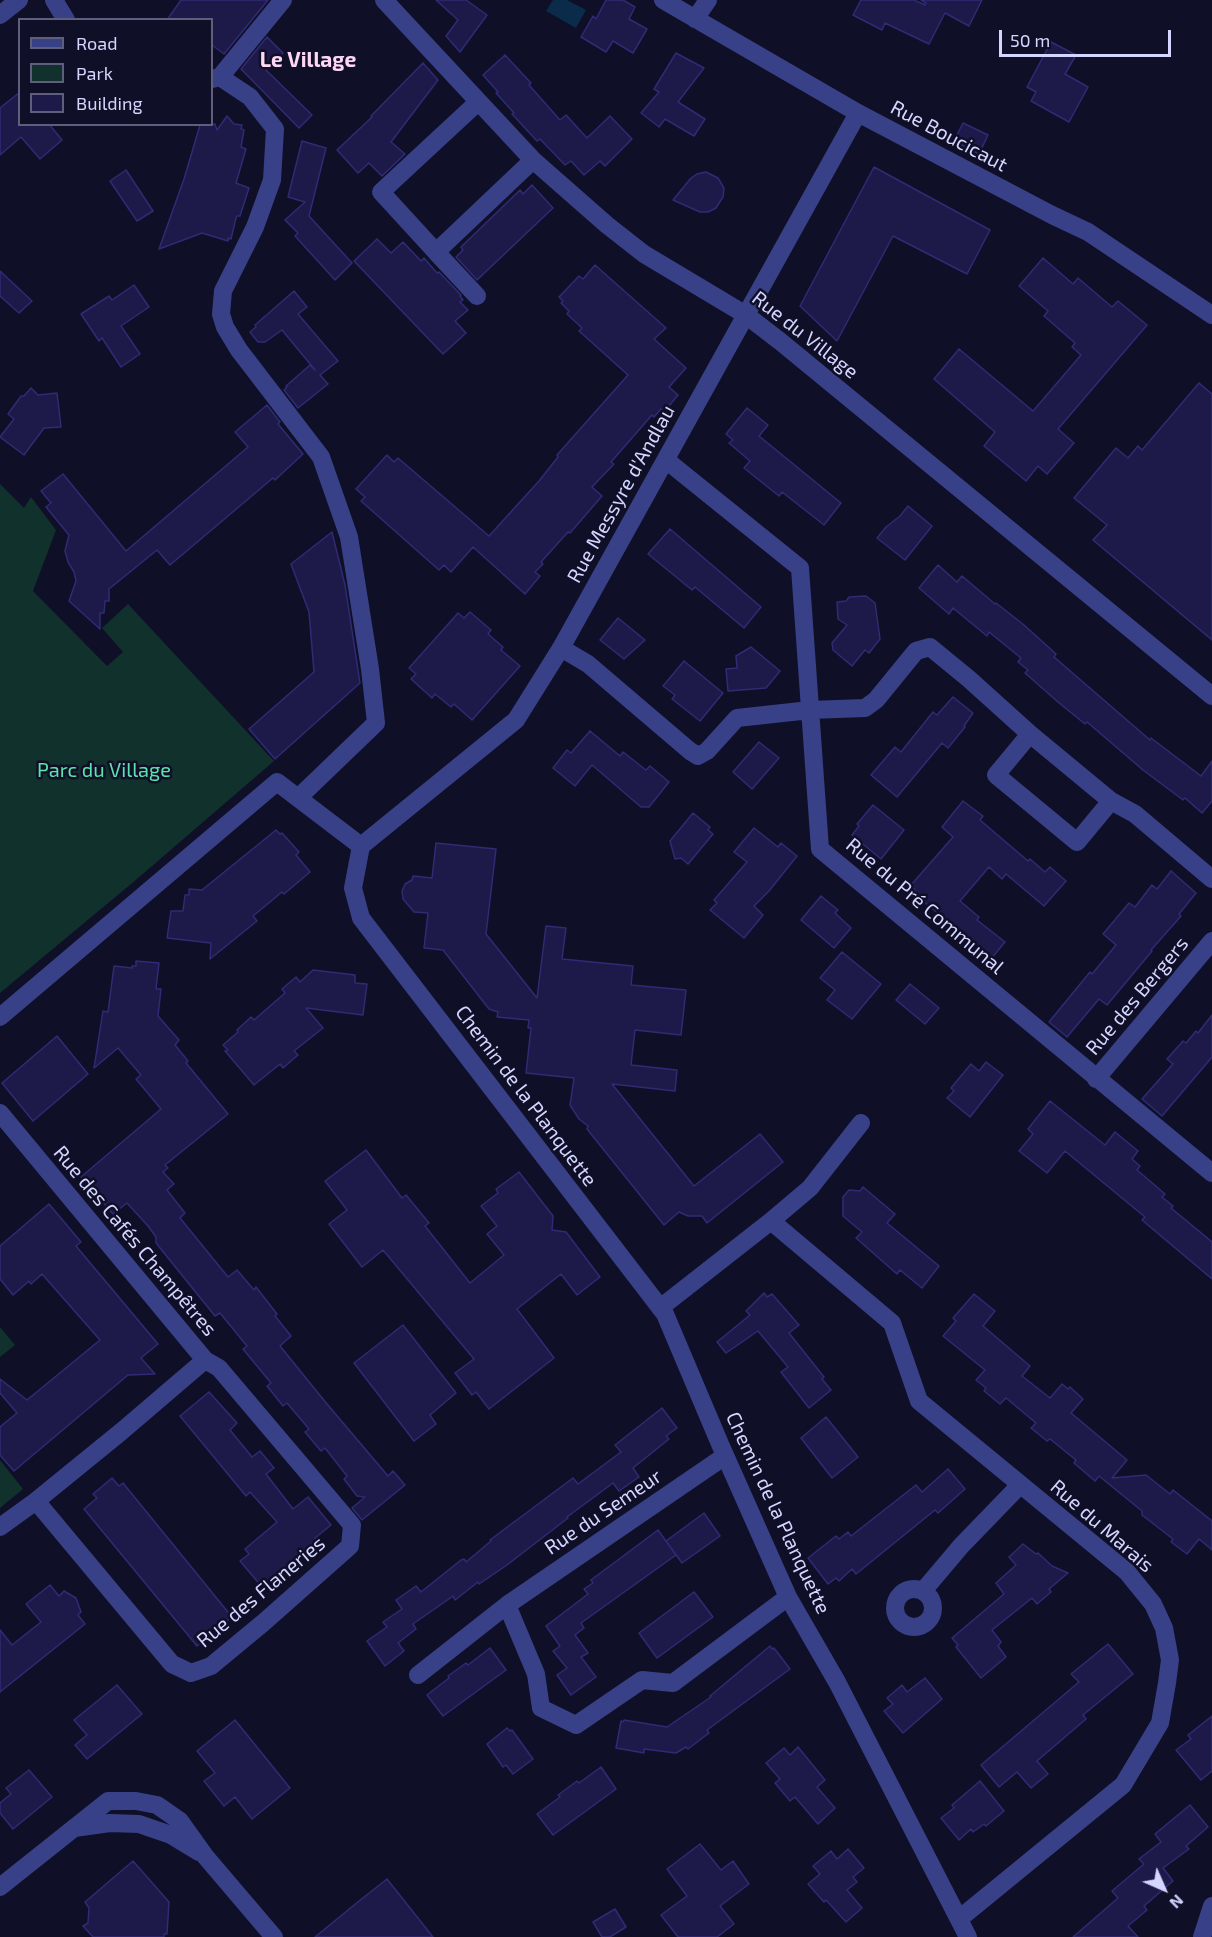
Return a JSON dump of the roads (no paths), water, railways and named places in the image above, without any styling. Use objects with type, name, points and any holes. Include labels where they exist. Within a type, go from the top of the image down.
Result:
[{"type":"street","points":[[0,15],[19,0]]},
{"type":"street","points":[[54,0],[65,18]]},
{"type":"street","points":[[283,0],[216,78],[250,97],[275,129],[272,180],[255,227],[223,291],[220,314],[238,350],[321,458],[349,537],[376,723],[298,798]]},
{"type":"street","name":"Rue du Village","points":[[384,0],[533,160],[607,225],[644,254],[746,315],[782,342],[1212,696]]},
{"type":"street","name":"Rue Boucicaut","points":[[663,0],[858,113],[1088,232],[1212,315]]},
{"type":"street","points":[[695,19],[708,0]]},
{"type":"street","points":[[477,296],[381,192],[478,102]]},
{"type":"street","name":"Rue Messyre d'Andlau","points":[[361,846],[516,720],[561,648],[858,113]]},
{"type":"street","points":[[436,252],[533,160]]},
{"type":"street","name":"Rue du Pré Communal","points":[[666,460],[800,567],[820,849],[1212,1173]]},
{"type":"street","points":[[561,648],[588,664],[698,756],[707,751],[737,718],[810,710],[865,708],[876,700],[916,651],[930,647],[1030,735],[1111,801],[1136,814],[1212,879]]},
{"type":"street","points":[[1030,735],[996,775],[1077,842],[1111,801]]},
{"type":"street","points":[[0,1017],[277,782],[361,846]]},
{"type":"street","name":"Chemin de la Planquette","points":[[361,846],[353,888],[361,918],[664,1314],[788,1597],[837,1682],[968,1937]]},
{"type":"street","name":"Rue des Bergers","points":[[1096,1079],[1212,941]]},
{"type":"street","name":"Rue des Cafés Champêtres","points":[[0,1113],[205,1360],[36,1501],[0,1527]]},
{"type":"street","points":[[660,1308],[810,1188],[861,1122]]},
{"type":"street","name":"Rue du Marais","points":[[771,1221],[892,1323],[919,1401],[1127,1572],[1153,1604],[1164,1628],[1170,1660],[1160,1723],[1123,1785],[959,1919]]},
{"type":"street","name":"Rue des Flaneries","points":[[36,1501],[172,1664],[191,1673],[211,1666],[263,1623],[350,1546],[352,1525],[219,1368],[205,1360]]},
{"type":"street","name":"Rue du Semeur","points":[[418,1675],[507,1605],[725,1456]]},
{"type":"street","points":[[923,1591],[961,1546],[1020,1485]]},
{"type":"street","points":[[507,1605],[536,1674],[541,1708],[576,1725],[642,1680],[673,1683],[788,1597]]},
{"type":"street","points":[[0,1887],[73,1829],[110,1823],[139,1824],[171,1835],[205,1856],[274,1937]]},
{"type":"street","points":[[1202,1937],[1212,1906]]},
{"type":"water","points":[[553,0],[567,0],[586,10],[576,28],[546,11]]},
{"type":"district","name":"Le Village","points":[[308,60]]},
{"type":"park label","name":"Parc du Village","points":[[104,770]]}]
